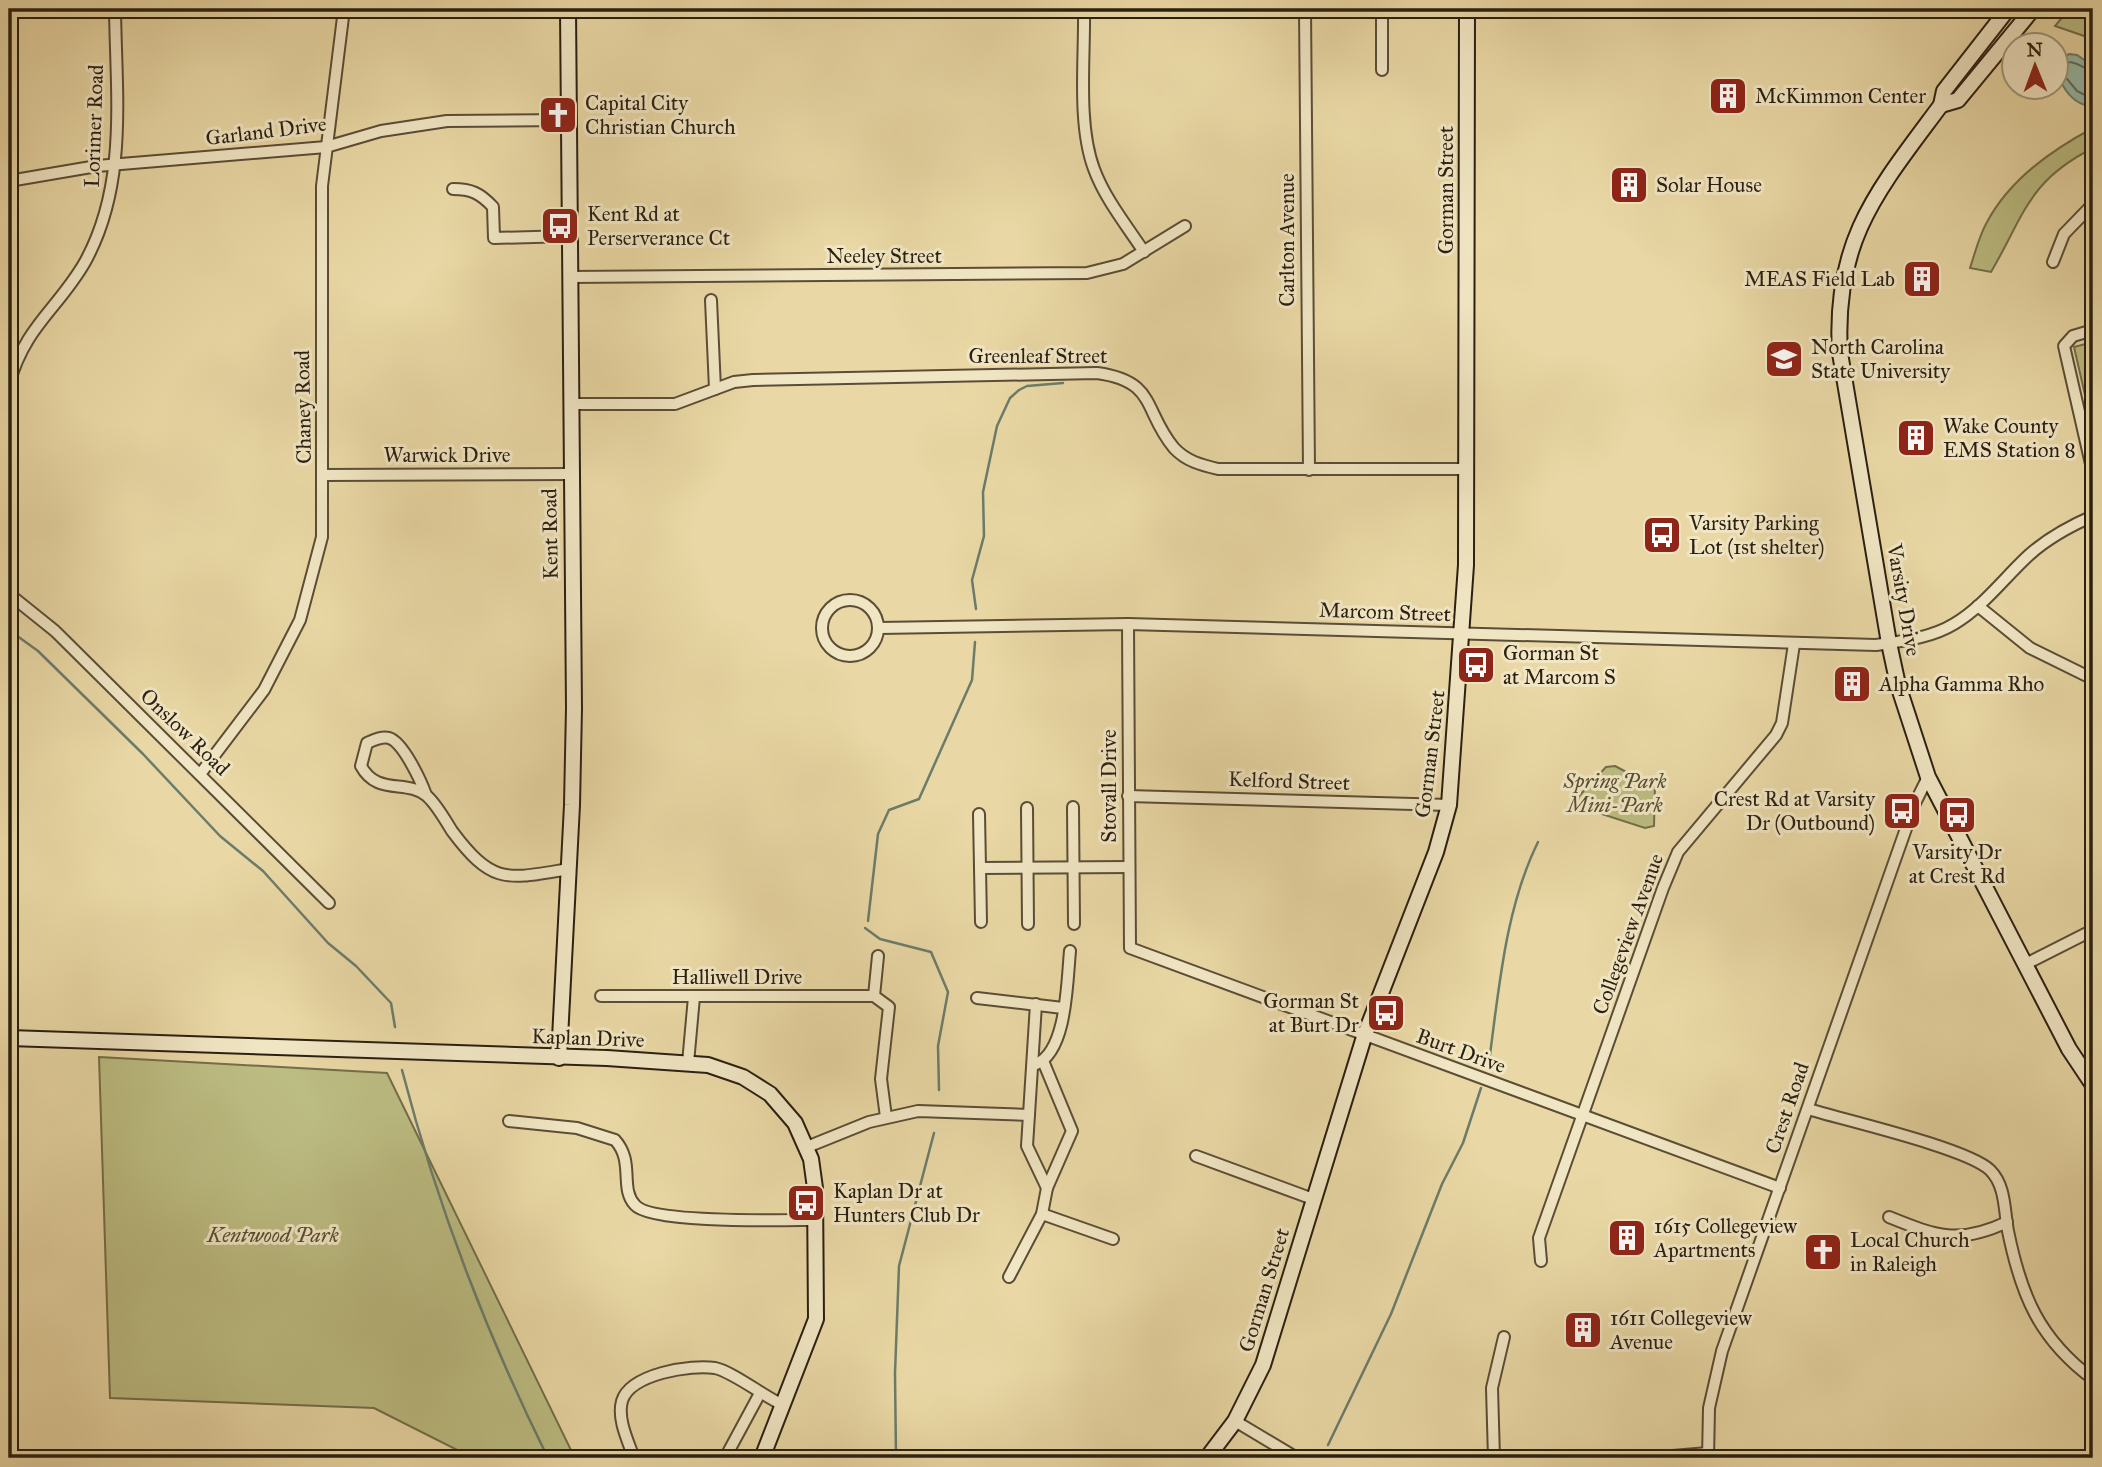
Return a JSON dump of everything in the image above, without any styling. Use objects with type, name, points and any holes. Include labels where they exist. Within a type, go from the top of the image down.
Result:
[{"type":"street","name":"Lorimer Road","points":[[9,384],[26,340],[83,264],[99,233],[109,205],[116,166],[115,9]]},
{"type":"street","name":"Chaney Road","points":[[201,774],[264,691],[300,620],[322,537],[320,256],[326,146],[344,9]]},
{"type":"street","name":"Kent Road","points":[[559,1058],[574,708],[568,9]]},
{"type":"street","points":[[1084,9],[1085,115],[1089,155],[1101,186],[1144,253]]},
{"type":"street","name":"Carlton Avenue","points":[[1306,9],[1309,470]]},
{"type":"street","points":[[1382,9],[1382,70]]},
{"type":"street","name":"Gorman Street","points":[[1207,1458],[1235,1421],[1263,1365],[1364,1037],[1436,852],[1449,805],[1464,634],[1467,9]]},
{"type":"street","name":"Varsity Drive","points":[[2008,9],[1944,90],[1941,105],[1867,208],[1847,260],[1840,306],[1842,371],[1889,643],[1898,685],[1928,777],[2024,965],[2069,1049],[2093,1085]]},
{"type":"street","name":"Varsity Drive","points":[[1941,105],[1958,100],[2033,9]]},
{"type":"street","name":"Garland Drive","points":[[9,181],[97,166],[326,146],[381,131],[447,121],[568,120]]},
{"type":"street","points":[[453,189],[470,189],[493,207],[494,238],[570,236]]},
{"type":"street","points":[[2053,262],[2064,234],[2093,204]]},
{"type":"street","name":"Neeley Street","points":[[570,277],[1078,274],[1115,267],[1144,253],[1185,226]]},
{"type":"street","points":[[711,300],[715,389]]},
{"type":"street","points":[[2093,330],[2073,336],[2064,346],[2093,472]]},
{"type":"street","name":"Greenleaf Street","points":[[571,404],[675,404],[734,382],[753,380],[1097,373],[1119,376],[1136,385],[1150,403],[1175,449],[1194,463],[1218,469],[1466,469]]},
{"type":"street","name":"Warwick Drive","points":[[323,475],[571,474]]},
{"type":"street","name":"Marcom Street","points":[[879,628],[1128,624],[1794,644],[1889,643],[1926,636],[1953,625],[1978,606],[2032,552],[2067,528],[2093,516]]},
{"type":"street","name":"Onslow Road","points":[[9,594],[55,631],[329,903]]},
{"type":"street","points":[[851,600],[860,601],[872,609],[879,628],[873,646],[853,657],[843,656],[827,645],[822,625],[831,607],[851,600]]},
{"type":"street","points":[[1978,606],[2030,648],[2093,679]]},
{"type":"street","name":"Stovall Drive","points":[[1128,624],[1130,948]]},
{"type":"street","name":"Collegeview Avenue","points":[[1541,1261],[1539,1238],[1673,864],[1695,831],[1776,735],[1782,723],[1794,644]]},
{"type":"street","points":[[426,794],[378,783],[366,776],[361,766],[367,743],[386,737],[393,740],[416,772],[426,794],[482,866],[503,876],[528,878],[569,869]]},
{"type":"street","name":"Crest Road","points":[[1708,1456],[1714,1382],[1915,803],[1928,777]]},
{"type":"street","name":"Kelford Street","points":[[1128,796],[1449,805]]},
{"type":"street","points":[[1073,807],[1074,924]]},
{"type":"street","points":[[1027,808],[1028,924]]},
{"type":"street","points":[[979,814],[981,922]]},
{"type":"street","points":[[980,868],[1129,867]]},
{"type":"street","points":[[2024,965],[2093,930]]},
{"type":"street","name":"Burt Drive","points":[[1130,948],[1364,1037],[1780,1188]]},
{"type":"street","points":[[1030,1066],[1043,1061],[1059,1039],[1070,951]]},
{"type":"street","points":[[878,956],[874,996],[889,1007],[881,1079],[886,1117]]},
{"type":"street","name":"Halliwell Drive","points":[[601,996],[874,996]]},
{"type":"street","points":[[688,1063],[694,997]]},
{"type":"street","points":[[977,998],[1063,1008]]},
{"type":"street","points":[[1036,1004],[1027,1146],[1047,1188]]},
{"type":"street","name":"Kaplan Drive","points":[[9,1038],[688,1063],[729,1070],[757,1084],[784,1108],[807,1147],[814,1173],[816,1220],[816,1319],[762,1458]]},
{"type":"street","points":[[1009,1277],[1042,1214],[1047,1188],[1072,1131],[1043,1061]]},
{"type":"street","points":[[1808,1109],[1930,1145],[1984,1165],[2001,1188],[2027,1299],[2041,1329],[2061,1353],[2093,1379]]},
{"type":"street","points":[[807,1147],[886,1117],[918,1111],[949,1110],[1028,1115]]},
{"type":"street","points":[[509,1121],[577,1128],[615,1140],[627,1162],[629,1197],[639,1210],[649,1214],[677,1218],[816,1220]]},
{"type":"street","points":[[1196,1156],[1313,1199]]},
{"type":"street","points":[[1042,1214],[1113,1239]]},
{"type":"street","points":[[1889,1217],[1947,1237],[1974,1235],[2007,1222]]},
{"type":"street","points":[[1494,1458],[1492,1388],[1504,1337]]},
{"type":"street","points":[[634,1458],[622,1422],[621,1404],[627,1392],[645,1380],[673,1370],[715,1368],[759,1395],[781,1404]]},
{"type":"street","points":[[725,1458],[759,1395]]},
{"type":"street","points":[[1235,1421],[1297,1458]]},
{"type":"street","points":[[1649,1458],[1708,1456]]},
{"type":"green space","points":[[2069,9],[2093,9],[2093,39],[2055,26]]},
{"type":"green space","points":[[2093,128],[2093,148],[2071,160],[2041,186],[2021,216],[1991,272],[1970,268],[1984,227],[2008,192],[2033,167]]},
{"type":"green space","points":[[2093,342],[2093,430],[2074,347]]},
{"type":"green space","name":"Spring Park Mini-Park","points":[[1615,766],[1655,787],[1654,826],[1645,828],[1580,807],[1578,797],[1606,767]]},
{"type":"green space","name":"Kentwood Park","points":[[99,1057],[387,1073],[571,1450],[473,1458],[374,1408],[110,1398]]},
{"type":"water","points":[[2070,54],[2077,55],[2093,66],[2093,106],[2085,105],[2071,97]]},
{"type":"waterway","points":[[976,609],[972,580],[984,536],[983,492],[997,426],[1010,398],[1019,390],[1027,386],[1063,383]]},
{"type":"waterway","points":[[9,630],[38,651],[143,754],[220,836],[263,871],[328,943],[356,966],[391,1003],[395,1027]]},
{"type":"waterway","points":[[868,921],[878,834],[889,810],[919,799],[972,680],[975,642]]},
{"type":"waterway","points":[[1489,1062],[1500,978],[1511,922],[1518,894],[1538,842]]},
{"type":"waterway","points":[[865,928],[880,939],[931,952],[948,992],[938,1046],[939,1090]]},
{"type":"waterway","points":[[402,1070],[431,1170],[465,1268],[504,1364],[548,1458]]},
{"type":"waterway","points":[[1328,1445],[1391,1314],[1442,1184],[1463,1143],[1481,1088]]},
{"type":"waterway","points":[[896,1458],[895,1373],[899,1266],[934,1133]]},
{"type":"place","name":"McKimmon Center","points":[[1728,96]]},
{"type":"place","name":"Capital City Christian Church","points":[[558,115]]},
{"type":"place","name":"Solar House","points":[[1629,185]]},
{"type":"place","name":"Kent Rd at Perserverance Ct","points":[[560,226]]},
{"type":"place","name":"MEAS Field Lab","points":[[1922,279]]},
{"type":"place","name":"North Carolina State University","points":[[1784,359]]},
{"type":"place","name":"Wake County EMS Station 8","points":[[1916,438]]},
{"type":"place","name":"Varsity Parking Lot (1st shelter)","points":[[1662,535]]},
{"type":"place","name":"Gorman St at Marcom S","points":[[1476,665]]},
{"type":"place","name":"Alpha Gamma Rho","points":[[1852,684]]},
{"type":"place","name":"Crest Rd at Varsity Dr (Outbound)","points":[[1902,811]]},
{"type":"place","name":"Varsity Dr at Crest Rd","points":[[1957,815]]},
{"type":"place","name":"Gorman St at Burt Dr","points":[[1386,1013]]},
{"type":"place","name":"Kaplan Dr at Hunters Club Dr","points":[[806,1203]]},
{"type":"place","name":"1615 Collegeview Apartments","points":[[1627,1238]]},
{"type":"place","name":"Local Church in Raleigh","points":[[1823,1252]]},
{"type":"place","name":"1611 Collegeview Avenue","points":[[1583,1330]]}]
